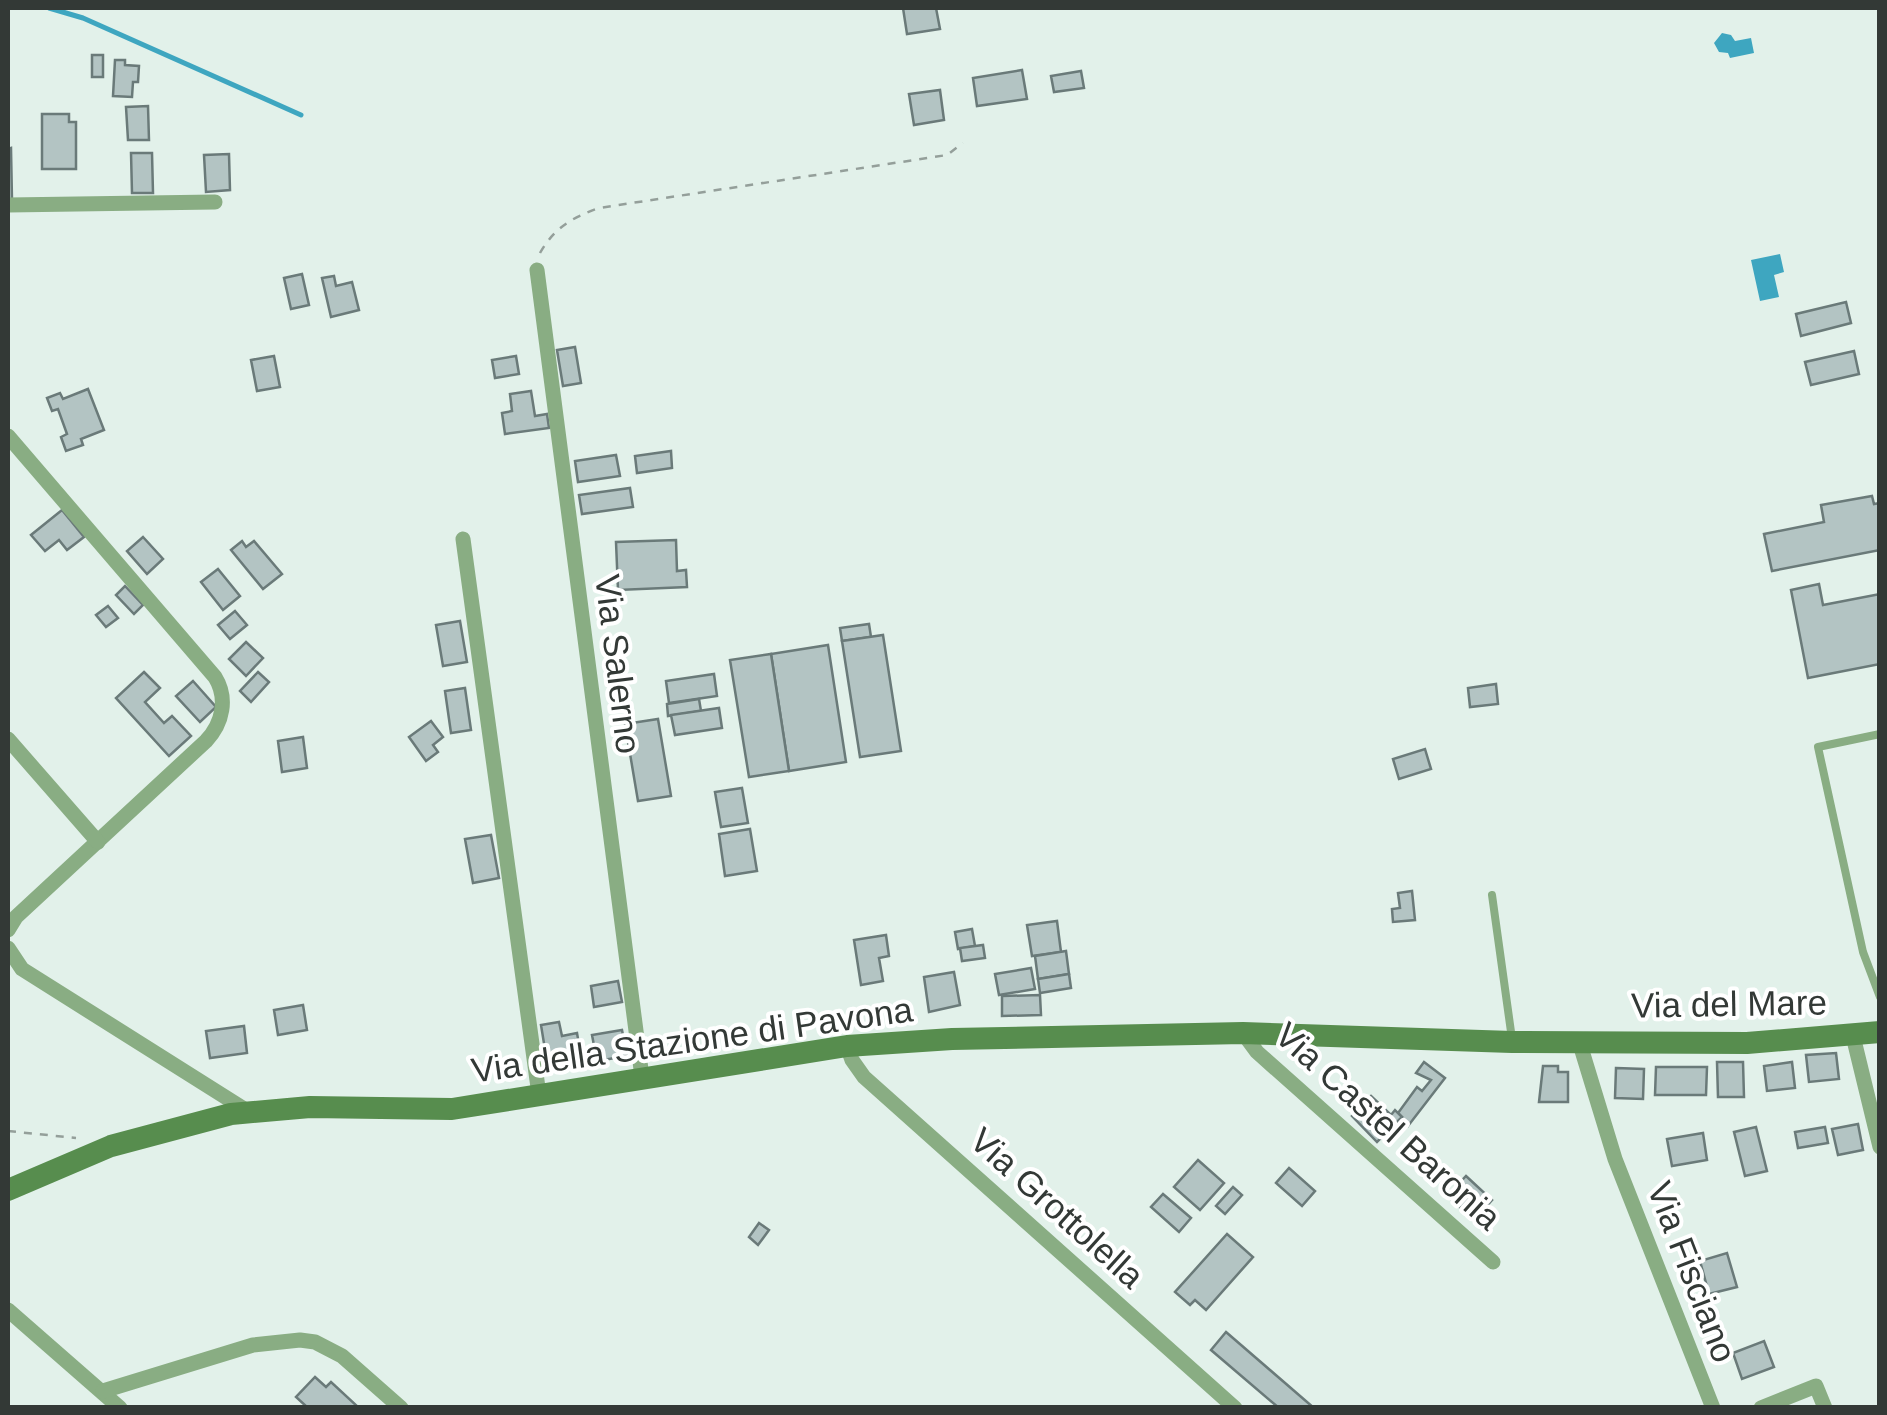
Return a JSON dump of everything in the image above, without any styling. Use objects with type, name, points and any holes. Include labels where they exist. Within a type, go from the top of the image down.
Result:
[{"type":"main road","name":"Via del Mare","points":[[1580,1041],[1747,1043],[1880,1032]]},
{"type":"main road","name":"Via della Stazione di Pavona","points":[[8,1190],[110,1146],[216,1117],[310,1108],[452,1109],[540,1096],[642,1071],[847,1046],[952,1039],[1243,1033],[1580,1041]]},
{"type":"street","points":[[8,205],[215,202]]},
{"type":"street","name":"Via Salerno","points":[[536,270],[642,1071]]},
{"type":"street","points":[[8,436],[212,673],[222,692],[220,719],[213,734],[16,918],[8,930]]},
{"type":"street","points":[[463,539],[540,1096]]},
{"type":"street","points":[[8,739],[98,842]]},
{"type":"street","points":[[8,948],[22,968],[249,1112]]},
{"type":"street","name":"Via Castel Baronia","points":[[1243,1033],[1257,1052],[1493,1262]]},
{"type":"street","points":[[1853,1036],[1880,1147]]},
{"type":"street","name":"Via Fisciano","points":[[1580,1041],[1615,1159],[1713,1408]]},
{"type":"street","name":"Via Grottolella","points":[[847,1046],[864,1076],[1235,1408]]},
{"type":"street","points":[[8,1310],[120,1408]]},
{"type":"street","points":[[103,1391],[252,1345],[300,1340],[314,1342],[342,1356],[400,1408]]},
{"type":"street","points":[[1761,1408],[1816,1386],[1825,1408]]},
{"type":"lane","points":[[1880,734],[1818,748],[1863,952],[1880,996]]},
{"type":"lane","points":[[1492,895],[1512,1042]]},
{"type":"path","points":[[536,270],[543,248],[559,228],[599,208],[946,156],[962,143]]},
{"type":"path","points":[[8,1132],[73,1137],[110,1146]]},
{"type":"water","points":[[1722,33],[1731,35],[1735,41],[1751,38],[1754,53],[1730,58],[1728,53],[1719,52],[1714,43]]},
{"type":"water","points":[[1780,254],[1784,272],[1774,275],[1779,297],[1760,301],[1751,260]]},
{"type":"building","points":[[903,8],[936,8],[940,29],[907,34]]},
{"type":"building","points":[[92,55],[103,55],[103,77],[92,77]]},
{"type":"building","points":[[115,60],[139,66],[132,97],[113,96]]},
{"type":"building","points":[[1022,70],[1027,99],[977,106],[973,78]]},
{"type":"building","points":[[1081,71],[1084,88],[1054,92],[1051,76]]},
{"type":"building","points":[[940,90],[944,120],[914,125],[909,94]]},
{"type":"building","points":[[148,106],[149,140],[128,140],[126,107]]},
{"type":"building","points":[[42,114],[69,114],[69,122],[76,122],[76,169],[42,169]]},
{"type":"building","points":[[11,148],[12,200],[8,200],[8,149]]},
{"type":"building","points":[[131,153],[152,153],[153,193],[132,193]]},
{"type":"building","points":[[229,154],[230,190],[206,192],[204,155]]},
{"type":"building","points":[[302,274],[309,305],[291,309],[284,278]]},
{"type":"building","points":[[334,276],[336,286],[352,282],[359,310],[331,317],[322,278]]},
{"type":"building","points":[[1846,302],[1851,323],[1801,336],[1796,314]]},
{"type":"building","points":[[575,347],[581,383],[563,386],[557,350]]},
{"type":"building","points":[[1854,351],[1859,374],[1811,385],[1805,362]]},
{"type":"building","points":[[274,356],[280,387],[257,391],[251,360]]},
{"type":"building","points":[[516,356],[519,374],[495,378],[492,360]]},
{"type":"building","points":[[88,389],[104,430],[81,439],[83,445],[66,451],[61,437],[67,434],[58,409],[52,411],[47,398],[60,393],[63,399]]},
{"type":"building","points":[[531,391],[535,416],[547,414],[549,428],[505,434],[502,413],[512,411],[510,394]]},
{"type":"building","points":[[671,451],[672,468],[637,473],[635,456]]},
{"type":"building","points":[[616,455],[620,476],[578,482],[575,461]]},
{"type":"building","points":[[630,488],[633,507],[582,514],[579,495]]},
{"type":"building","points":[[1872,496],[1874,504],[1880,503],[1880,550],[1772,571],[1764,534],[1824,522],[1821,505]]},
{"type":"building","points":[[62,510],[84,537],[67,550],[59,540],[45,551],[31,535]]},
{"type":"building","points":[[143,537],[163,559],[147,574],[127,551]]},
{"type":"building","points":[[676,540],[677,571],[686,570],[687,587],[618,590],[616,542]]},
{"type":"building","points":[[242,541],[246,547],[254,541],[282,574],[263,589],[231,550]]},
{"type":"building","points":[[218,569],[240,596],[223,610],[201,582]]},
{"type":"building","points":[[1819,584],[1823,605],[1880,594],[1880,664],[1808,678],[1791,590]]},
{"type":"building","points":[[125,586],[143,605],[134,614],[116,595]]},
{"type":"building","points":[[108,606],[118,618],[106,627],[96,615]]},
{"type":"building","points":[[235,611],[247,625],[230,639],[218,625]]},
{"type":"building","points":[[460,621],[467,662],[443,666],[436,625]]},
{"type":"building","points":[[869,624],[871,637],[842,641],[840,628]]},
{"type":"building","points":[[883,635],[901,751],[860,757],[842,641]]},
{"type":"building","points":[[246,642],[263,658],[246,676],[229,659]]},
{"type":"building","points":[[828,645],[846,762],[789,771],[771,654]]},
{"type":"building","points":[[771,654],[789,771],[749,777],[730,660]]},
{"type":"building","points":[[144,672],[160,688],[145,702],[164,723],[172,716],[191,736],[169,756],[116,698]]},
{"type":"building","points":[[258,672],[269,682],[251,702],[240,691]]},
{"type":"building","points":[[714,674],[717,696],[669,703],[666,681]]},
{"type":"building","points":[[193,681],[216,707],[200,722],[176,696]]},
{"type":"building","points":[[1496,684],[1498,704],[1470,707],[1468,688]]},
{"type":"building","points":[[465,688],[471,730],[451,733],[445,691]]},
{"type":"building","points":[[699,699],[701,711],[668,716],[667,704]]},
{"type":"building","points":[[719,708],[722,728],[675,735],[671,715]]},
{"type":"building","points":[[658,719],[671,796],[638,801],[625,724]]},
{"type":"building","points":[[431,721],[443,737],[433,745],[438,752],[426,761],[409,737]]},
{"type":"building","points":[[303,737],[307,768],[282,772],[278,741]]},
{"type":"building","points":[[1425,749],[1431,769],[1399,779],[1393,759]]},
{"type":"building","points":[[742,788],[748,823],[721,827],[715,792]]},
{"type":"building","points":[[750,829],[757,871],[725,876],[719,834]]},
{"type":"building","points":[[491,835],[499,878],[473,883],[465,839]]},
{"type":"building","points":[[1412,891],[1415,920],[1393,922],[1392,909],[1400,908],[1398,893]]},
{"type":"building","points":[[1057,921],[1061,952],[1032,956],[1027,925]]},
{"type":"building","points":[[972,929],[975,946],[958,949],[955,932]]},
{"type":"building","points":[[886,935],[889,956],[879,958],[883,981],[861,985],[854,940]]},
{"type":"building","points":[[983,945],[985,958],[962,961],[960,948]]},
{"type":"building","points":[[1066,951],[1069,974],[1038,979],[1035,956]]},
{"type":"building","points":[[1031,968],[1035,989],[999,995],[995,974]]},
{"type":"building","points":[[954,972],[960,1005],[929,1012],[924,977]]},
{"type":"building","points":[[1069,974],[1071,988],[1040,993],[1038,979]]},
{"type":"building","points":[[618,981],[622,1002],[594,1007],[591,986]]},
{"type":"building","points":[[1040,995],[1041,1015],[1002,1016],[1002,996]]},
{"type":"building","points":[[303,1005],[307,1030],[278,1035],[274,1010]]},
{"type":"building","points":[[559,1022],[562,1036],[577,1033],[582,1062],[548,1068],[541,1025]]},
{"type":"building","points":[[244,1026],[247,1053],[210,1058],[206,1031]]},
{"type":"building","points":[[622,1030],[627,1056],[597,1061],[592,1035]]},
{"type":"building","points":[[1836,1053],[1839,1079],[1809,1082],[1806,1055]]},
{"type":"building","points":[[1424,1062],[1445,1078],[1408,1126],[1398,1113],[1417,1087],[1422,1091],[1431,1080],[1416,1073]]},
{"type":"building","points":[[1717,1062],[1743,1062],[1744,1097],[1718,1097]]},
{"type":"building","points":[[1792,1062],[1795,1088],[1767,1091],[1764,1066]]},
{"type":"building","points":[[1543,1066],[1558,1066],[1558,1072],[1568,1072],[1568,1102],[1539,1102]]},
{"type":"building","points":[[1656,1067],[1707,1067],[1706,1095],[1655,1095]]},
{"type":"building","points":[[1616,1068],[1644,1069],[1643,1099],[1615,1098]]},
{"type":"building","points":[[1371,1096],[1391,1115],[1395,1110],[1402,1117],[1377,1142],[1352,1116]]},
{"type":"building","points":[[1858,1124],[1863,1150],[1838,1155],[1832,1129]]},
{"type":"building","points":[[1756,1127],[1767,1171],[1745,1176],[1734,1132]]},
{"type":"building","points":[[1825,1127],[1828,1143],[1798,1148],[1795,1132]]},
{"type":"building","points":[[1703,1133],[1707,1160],[1672,1166],[1667,1139]]},
{"type":"building","points":[[1198,1160],[1224,1183],[1200,1210],[1174,1187]]},
{"type":"building","points":[[1289,1168],[1315,1191],[1302,1206],[1276,1183]]},
{"type":"building","points":[[1466,1176],[1492,1200],[1474,1220],[1447,1196]]},
{"type":"building","points":[[1233,1187],[1242,1195],[1225,1214],[1216,1206]]},
{"type":"building","points":[[1163,1194],[1191,1218],[1179,1232],[1151,1207]]},
{"type":"building","points":[[759,1223],[769,1230],[758,1245],[749,1237]]},
{"type":"building","points":[[1227,1234],[1253,1257],[1206,1310],[1195,1300],[1190,1305],[1175,1292]]},
{"type":"building","points":[[1727,1253],[1737,1287],[1709,1294],[1700,1261]]},
{"type":"building","points":[[1226,1332],[1314,1408],[1279,1408],[1211,1350]]},
{"type":"building","points":[[1764,1341],[1774,1367],[1742,1379],[1733,1353]]},
{"type":"building","points":[[315,1377],[326,1387],[331,1382],[357,1406],[308,1408],[296,1397]]},
{"type":"waterway","points":[[49,8],[83,18],[301,115]]}]
